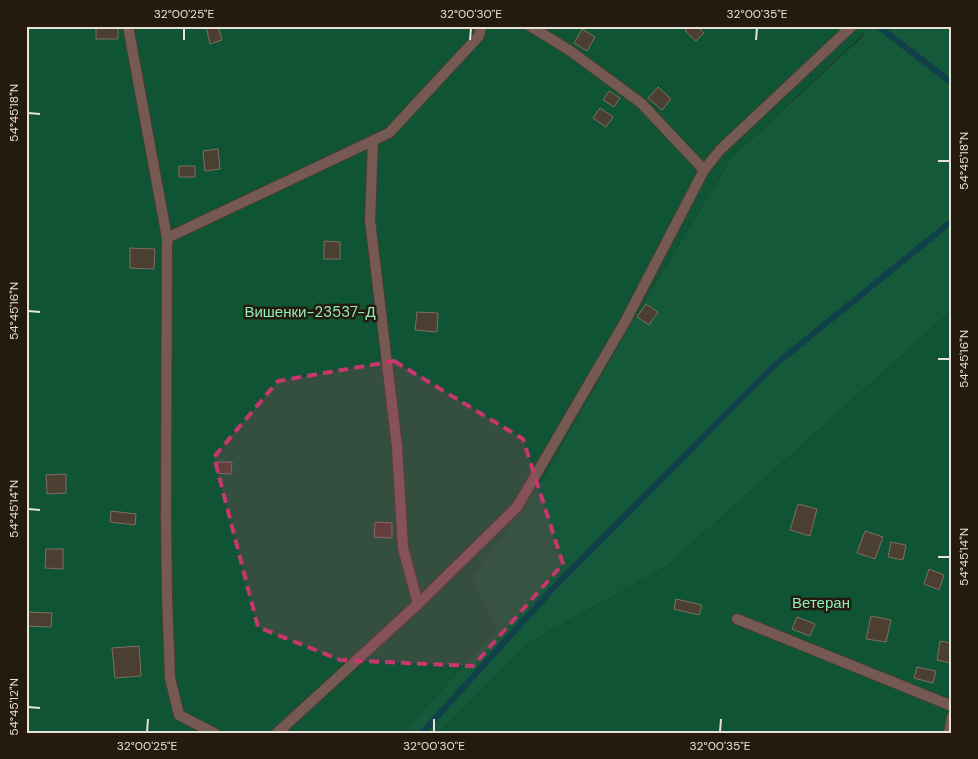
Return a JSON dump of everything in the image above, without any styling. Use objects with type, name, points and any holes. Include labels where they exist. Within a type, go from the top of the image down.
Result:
[{"type":"lane","points":[[128,26],[168,238],[166,515],[170,678],[179,715],[214,733]]},
{"type":"lane","points":[[168,238],[389,133],[479,36],[481,26]]},
{"type":"lane","points":[[530,26],[569,50],[642,103],[704,170]]},
{"type":"lane","points":[[277,733],[418,604],[517,507],[625,322],[704,170],[720,150],[852,26]]},
{"type":"lane","points":[[373,141],[370,220],[397,447],[403,548],[418,604]]},
{"type":"lane","points":[[737,619],[952,706]]},
{"type":"lane","points":[[949,733],[952,717]]},
{"type":"highlighted area","points":[[394,361],[523,439],[563,564],[473,666],[340,660],[258,627],[214,457],[278,381]]},
{"type":"green space","name":"Вишенки-23537-Д","points":[[26,26],[853,26],[865,33],[732,157],[626,332],[538,487],[471,576],[496,630],[402,733],[26,733]]},
{"type":"green space","points":[[853,26],[952,26],[952,310],[667,566],[528,643],[439,733],[402,733],[496,630],[471,576],[538,487],[626,332],[732,157],[865,34]]},
{"type":"green space","name":"Ветеран","points":[[952,310],[952,733],[439,733],[528,643],[667,566]]},
{"type":"building","points":[[96,26],[118,26],[118,39],[96,39]]},
{"type":"building","points":[[206,26],[218,26],[222,40],[210,44]]},
{"type":"building","points":[[689,26],[696,26],[704,33],[696,41],[685,31]]},
{"type":"building","points":[[582,29],[595,37],[587,51],[574,43]]},
{"type":"building","points":[[658,87],[671,99],[662,110],[648,98]]},
{"type":"building","points":[[609,91],[620,98],[614,107],[603,100]]},
{"type":"building","points":[[600,108],[613,117],[606,127],[593,118]]},
{"type":"building","points":[[218,149],[220,169],[205,171],[203,151]]},
{"type":"building","points":[[179,166],[195,166],[195,177],[179,177]]},
{"type":"building","points":[[324,241],[340,242],[340,259],[324,259]]},
{"type":"building","points":[[130,248],[155,249],[154,269],[130,268]]},
{"type":"building","points":[[646,304],[658,312],[649,325],[637,317]]},
{"type":"building","points":[[417,312],[438,313],[437,332],[415,330]]},
{"type":"building","points":[[217,462],[232,462],[231,474],[217,473]]},
{"type":"building","points":[[66,474],[66,493],[47,494],[46,475]]},
{"type":"building","points":[[798,504],[817,509],[810,536],[790,530]]},
{"type":"building","points":[[111,511],[136,514],[135,525],[110,522]]},
{"type":"building","points":[[375,522],[392,523],[392,538],[374,537]]},
{"type":"building","points":[[865,531],[883,537],[875,559],[857,553]]},
{"type":"building","points":[[891,542],[906,545],[903,560],[888,557]]},
{"type":"building","points":[[46,549],[63,549],[63,569],[45,568]]},
{"type":"building","points":[[929,569],[944,575],[939,590],[924,584]]},
{"type":"building","points":[[676,599],[702,605],[699,615],[674,609]]},
{"type":"building","points":[[26,612],[52,613],[51,627],[26,626]]},
{"type":"building","points":[[871,616],[891,620],[886,642],[866,639]]},
{"type":"building","points":[[797,617],[815,624],[810,636],[792,629]]},
{"type":"building","points":[[940,641],[952,643],[951,663],[937,660]]},
{"type":"building","points":[[139,646],[141,676],[115,678],[112,648]]},
{"type":"building","points":[[917,667],[936,671],[933,683],[914,678]]},
{"type":"waterway","points":[[878,26],[952,83]]},
{"type":"waterway","points":[[422,733],[558,583],[776,364],[952,221]]}]
